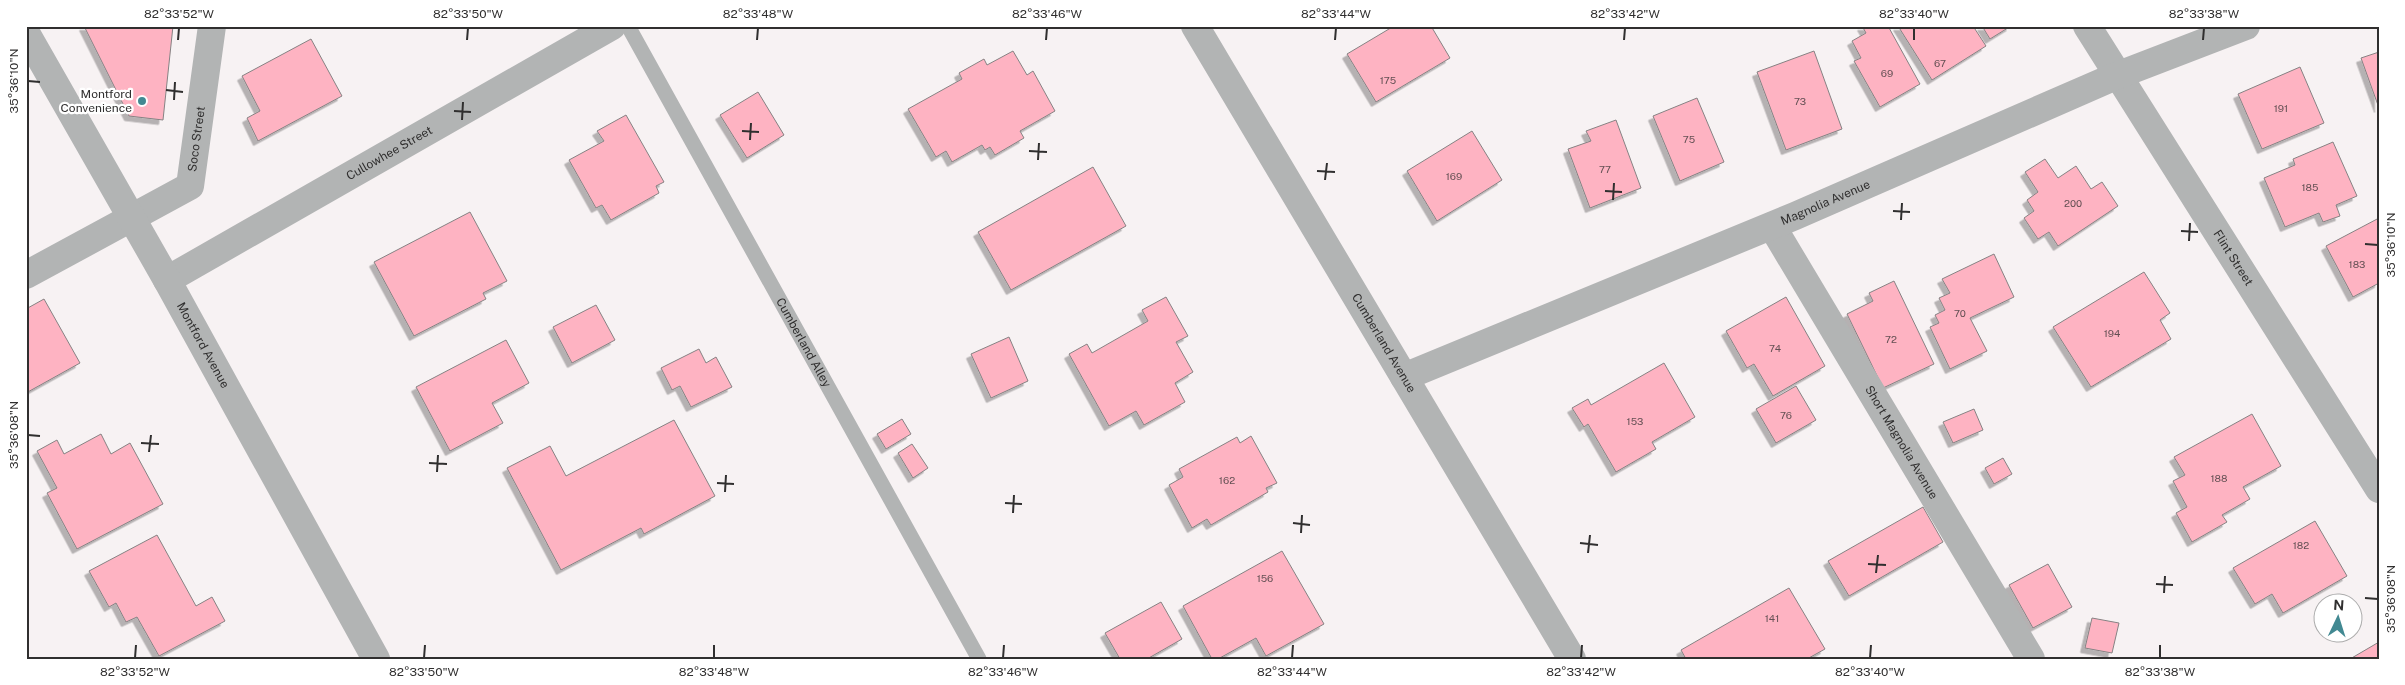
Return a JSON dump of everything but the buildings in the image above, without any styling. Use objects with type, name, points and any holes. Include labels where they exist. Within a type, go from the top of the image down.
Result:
[{"type":"street","name":"Soco Street","points":[[131,218],[190,186],[212,26]]},
{"type":"street","name":"Cullowhee Street","points":[[167,280],[612,26]]},
{"type":"street","name":"Cumberland Avenue","points":[[1196,26],[1572,659]]},
{"type":"street","name":"Flint Street","points":[[2087,26],[2116,76],[2379,489]]},
{"type":"street","name":"Magnolia Avenue","points":[[1404,377],[1772,226],[2116,76],[2246,26]]},
{"type":"street","name":"Montford Avenue","points":[[26,34],[167,280],[376,659]]},
{"type":"street","points":[[26,275],[131,218]]},
{"type":"street","name":"Short Magnolia Avenue","points":[[1772,226],[2031,659]]},
{"type":"lane","name":"Cumberland Alley","points":[[628,26],[979,659]]},
{"type":"place","name":"Montford Convenience","points":[[142,101]]}]
